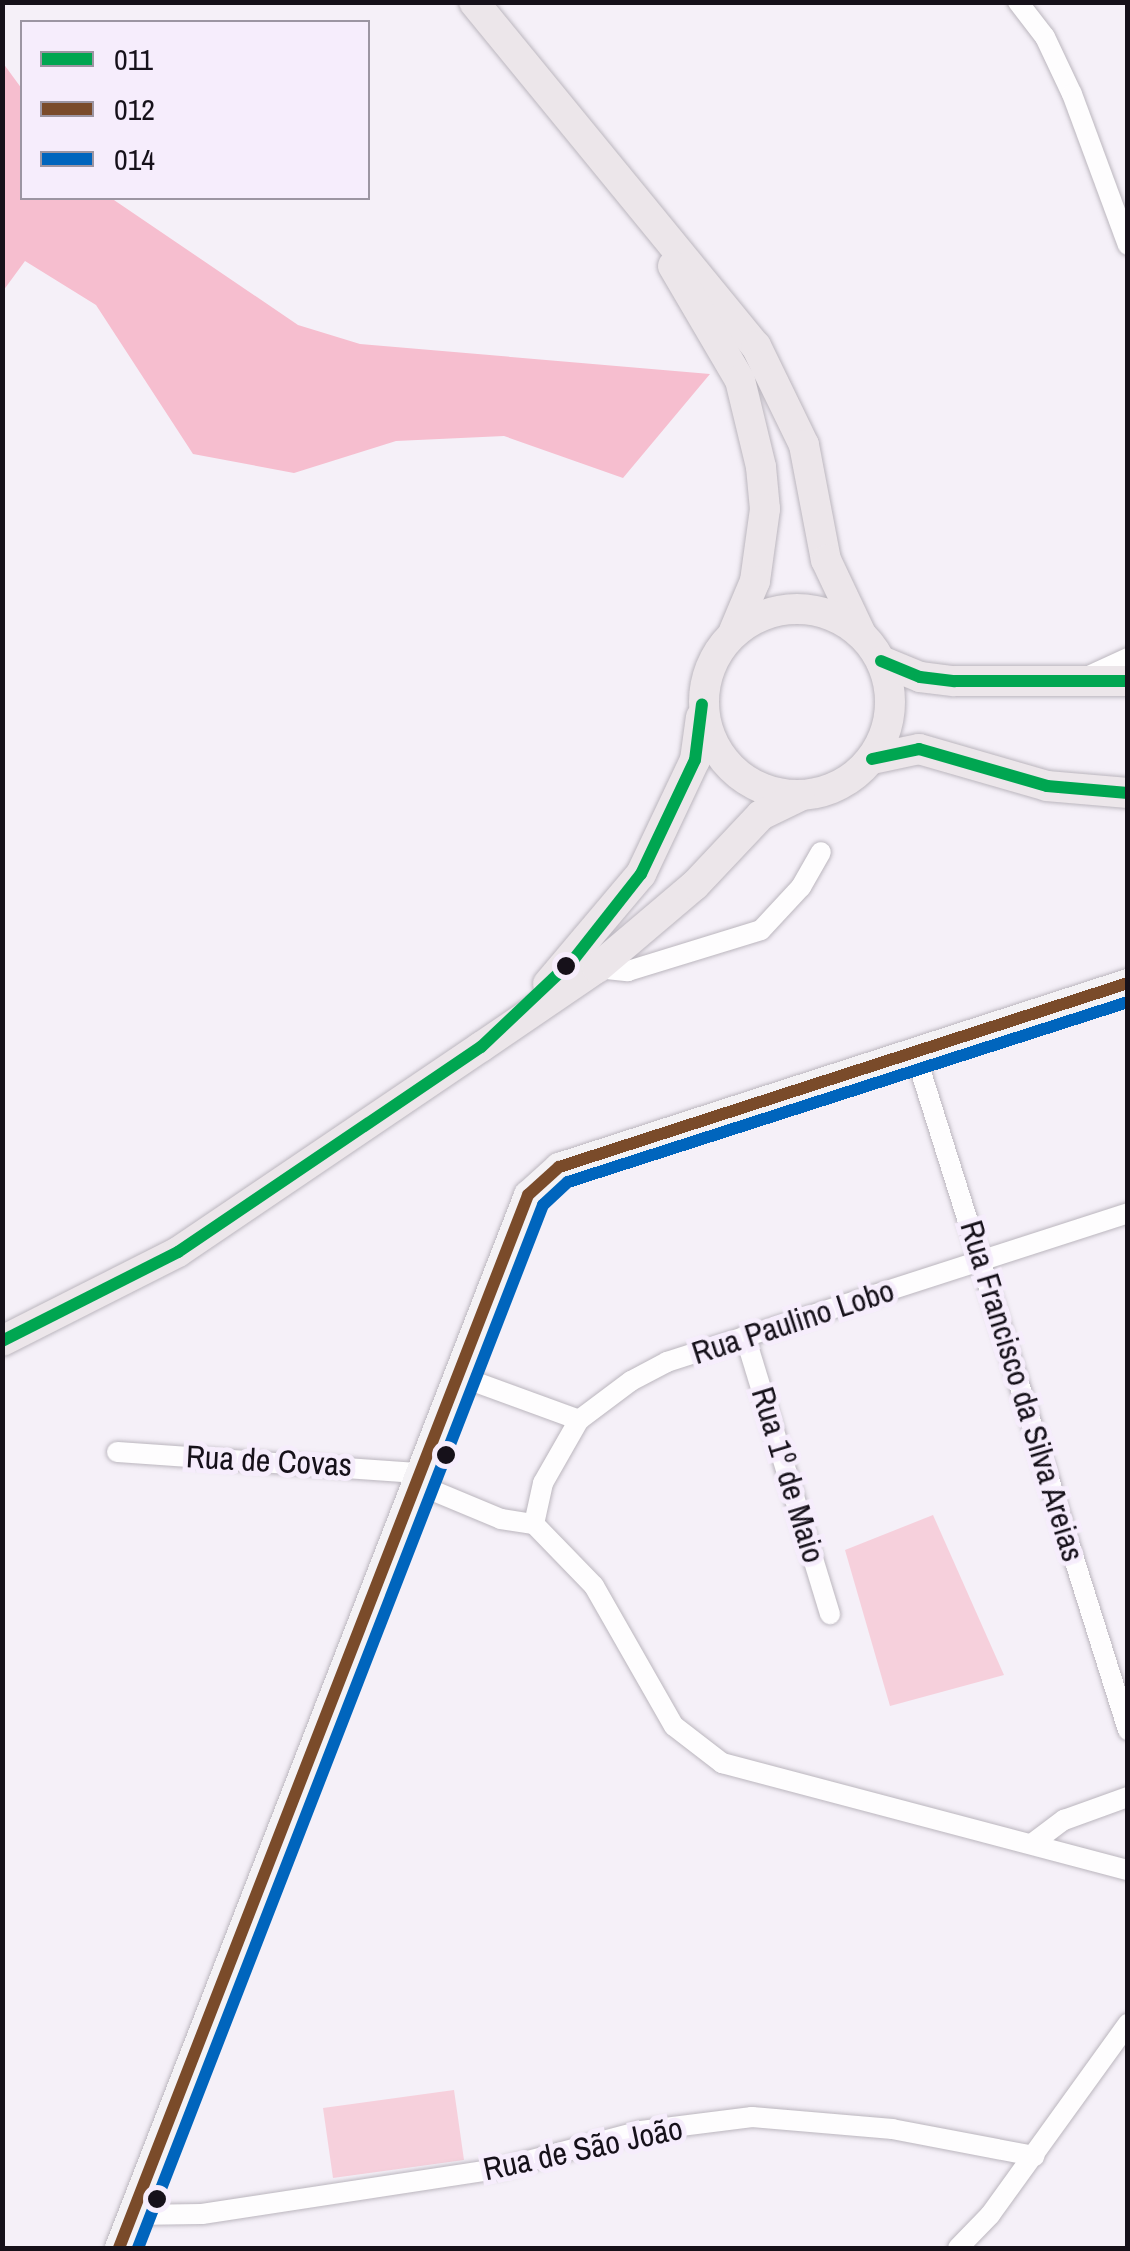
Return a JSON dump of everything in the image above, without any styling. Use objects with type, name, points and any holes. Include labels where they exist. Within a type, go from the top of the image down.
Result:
[{"type":"main road","points":[[474,2],[616,180],[720,296],[776,380],[804,445],[826,560],[861,634],[882,661],[890,712],[872,759]]},
{"type":"main road","points":[[480,1048],[574,959],[641,874],[695,760],[702,704],[716,652],[734,632],[755,581],[765,510],[753,422],[723,343],[616,180]]},
{"type":"main road","points":[[734,632],[784,609],[838,618],[861,634]]},
{"type":"main road","points":[[882,661],[920,677],[956,680],[1128,681]]},
{"type":"main road","points":[[702,704],[708,733],[733,770],[771,792],[800,796]]},
{"type":"main road","points":[[2,1341],[178,1252],[597,968],[694,884],[761,816],[800,796],[840,785],[872,759],[895,750],[931,751],[1047,786],[1128,793]]},
{"type":"main road","points":[[119,2248],[528,1195],[559,1168],[1128,983]]},
{"type":"street","points":[[1018,2],[1044,37],[1096,149],[1128,245]]},
{"type":"street","points":[[1041,2],[1044,37]]},
{"type":"street","points":[[1078,680],[1128,658]]},
{"type":"street","points":[[597,968],[628,971],[761,930],[801,887],[821,852]]},
{"type":"street","name":"Rua Francisco da Silva Areias","points":[[915,1053],[1128,1730]]},
{"type":"street","name":"Rua Paulino Lobo","points":[[534,1524],[542,1483],[580,1420],[668,1362],[1128,1213]]},
{"type":"street","name":"Rua 1º de Maio","points":[[745,1336],[830,1614]]},
{"type":"street","points":[[459,1376],[580,1420]]},
{"type":"street","name":"Rua de Covas","points":[[117,1452],[419,1479],[502,1519],[534,1524]]},
{"type":"street","points":[[534,1524],[594,1586],[674,1726],[722,1763],[1128,1870]]},
{"type":"street","points":[[1033,1843],[1064,1820],[1128,1798]]},
{"type":"street","points":[[958,2248],[1034,2156],[1128,2024]]},
{"type":"street","name":"Rua de São João","points":[[132,2216],[202,2214],[502,2168],[641,2132],[752,2118],[892,2129],[1034,2156]]},
{"type":"shaded area","points":[[3,63],[20,86],[20,200],[114,200],[298,325],[360,344],[710,374],[623,478],[504,436],[396,441],[294,473],[193,454],[96,305],[25,261],[3,291]]},
{"type":"shaded area","points":[[933,1515],[1004,1675],[890,1706],[845,1550]]},
{"type":"shaded area","points":[[454,2090],[464,2160],[333,2178],[323,2108]]},
{"type":"transit line","name":"011","points":[[881,661],[920,677],[955,681],[1128,681]]},
{"type":"transit line","name":"011","points":[[2,1341],[178,1252],[481,1047],[574,959],[641,874],[695,760],[702,704]]},
{"type":"transit line","name":"011","points":[[872,759],[919,749],[1047,786],[1128,793]]},
{"type":"transit line","name":"012","points":[[119,2248],[528,1195],[559,1167],[1128,983]]},
{"type":"transit line","name":"014","points":[[138,2248],[543,1205],[568,1182],[1128,1002]]}]
